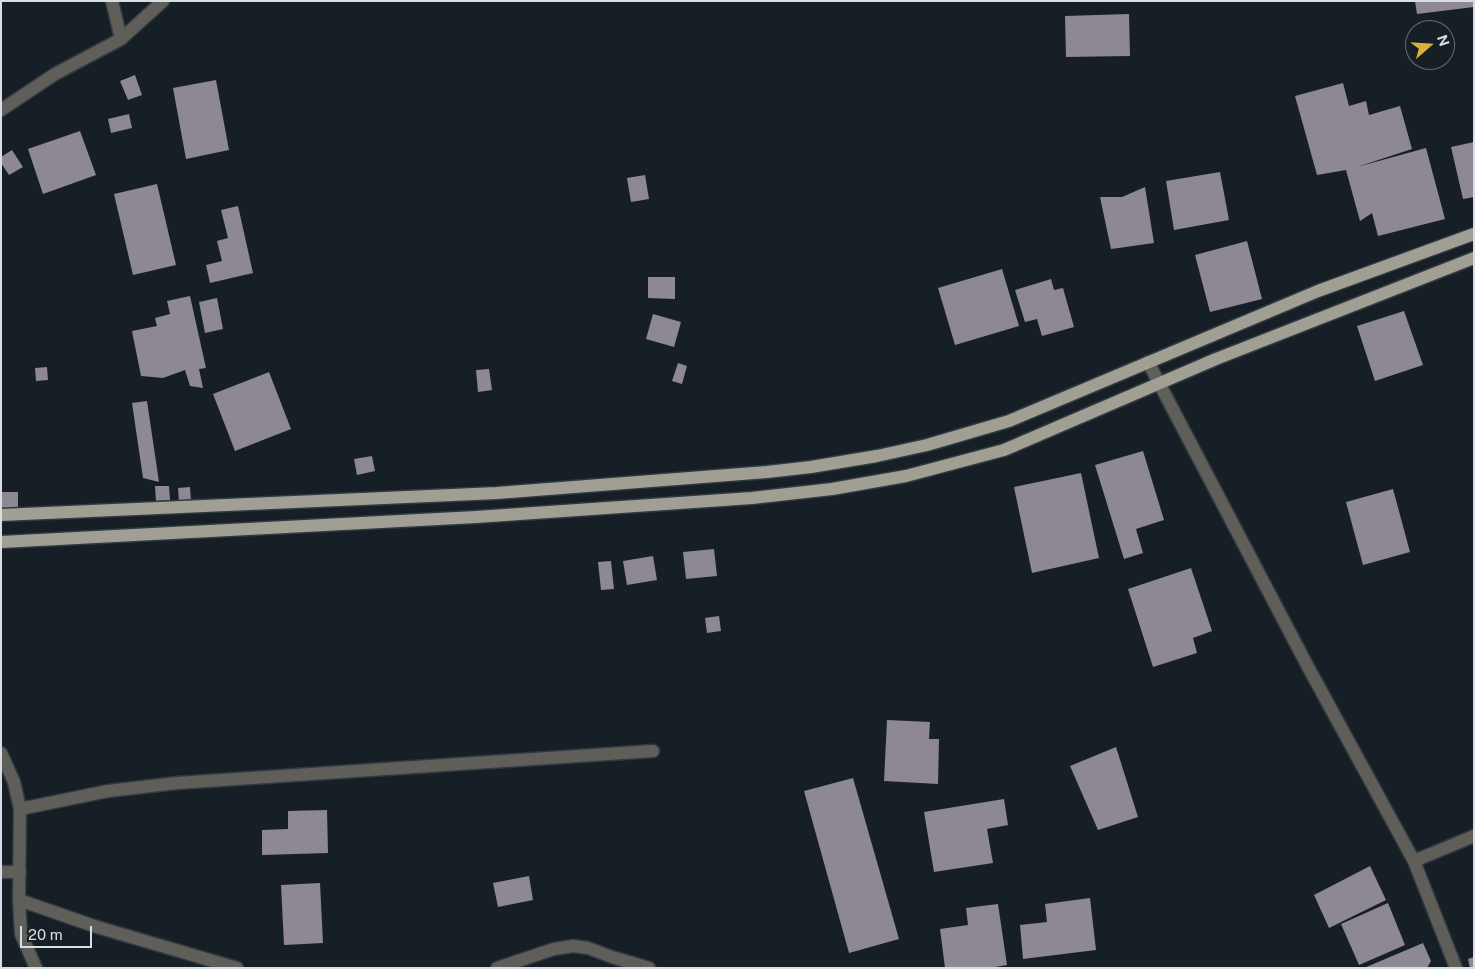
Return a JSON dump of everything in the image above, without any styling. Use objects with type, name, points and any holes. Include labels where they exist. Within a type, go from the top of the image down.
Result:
[{"type":"main road","points":[[1,515],[497,493],[811,467],[877,456],[1010,421],[1318,291],[1474,234]]},
{"type":"main road","points":[[1,542],[486,516],[752,498],[832,489],[906,476],[1004,450],[1216,359],[1474,258]]},
{"type":"street","points":[[112,1],[121,39]]},
{"type":"street","points":[[1,110],[55,74],[121,39],[163,1]]},
{"type":"street","points":[[1148,362],[1307,665],[1414,861],[1456,968]]},
{"type":"street","points":[[20,809],[108,791],[177,784],[653,751]]},
{"type":"street","points":[[1,753],[14,782],[20,809],[19,900],[21,934],[34,967]]},
{"type":"street","points":[[1414,861],[1474,836]]},
{"type":"street","points":[[1,872],[20,872]]},
{"type":"street","points":[[19,900],[97,927],[236,968]]},
{"type":"street","points":[[497,968],[554,949],[573,946],[588,948],[650,968]]},
{"type":"building","points":[[1415,1],[1474,1],[1474,7],[1417,14]]},
{"type":"building","points":[[1129,14],[1130,56],[1066,57],[1065,16]]},
{"type":"building","points":[[135,75],[142,95],[128,100],[120,81]]},
{"type":"building","points":[[216,80],[229,150],[186,159],[173,88]]},
{"type":"building","points":[[1343,83],[1349,106],[1366,101],[1369,115],[1400,106],[1412,149],[1357,167],[1426,148],[1445,219],[1378,236],[1372,213],[1360,221],[1346,170],[1317,175],[1295,96]]},
{"type":"building","points":[[129,114],[132,128],[111,133],[108,119]]},
{"type":"building","points":[[80,131],[96,175],[43,194],[28,149]]},
{"type":"building","points":[[1474,142],[1474,197],[1463,199],[1451,147]]},
{"type":"building","points":[[12,150],[23,167],[9,175],[1,163],[1,157]]},
{"type":"building","points":[[1220,172],[1229,220],[1174,230],[1166,181]]},
{"type":"building","points":[[645,175],[649,199],[631,202],[627,178]]},
{"type":"building","points":[[157,184],[176,265],[133,275],[114,194]]},
{"type":"building","points":[[1145,187],[1154,243],[1111,249],[1100,197],[1122,197]]},
{"type":"building","points":[[238,206],[253,273],[210,283],[206,265],[222,261],[217,241],[228,238],[221,210]]},
{"type":"building","points":[[1247,241],[1262,299],[1210,312],[1195,255]]},
{"type":"building","points":[[1002,269],[1019,326],[955,345],[938,288]]},
{"type":"building","points":[[648,277],[675,277],[675,299],[648,298]]},
{"type":"building","points":[[1051,279],[1054,290],[1063,288],[1074,327],[1042,336],[1037,319],[1025,322],[1015,290]]},
{"type":"building","points":[[190,296],[206,368],[199,369],[203,388],[190,386],[185,370],[163,378],[141,376],[132,331],[157,326],[155,318],[170,314],[167,301]]},
{"type":"building","points":[[217,298],[223,329],[205,333],[199,302]]},
{"type":"building","points":[[1404,311],[1423,365],[1375,381],[1357,326]]},
{"type":"building","points":[[653,314],[681,322],[674,347],[646,339]]},
{"type":"building","points":[[678,363],[687,366],[682,384],[672,381]]},
{"type":"building","points":[[47,367],[48,380],[36,381],[35,368]]},
{"type":"building","points":[[489,369],[492,390],[478,392],[476,370]]},
{"type":"building","points":[[269,372],[291,429],[235,451],[213,394]]},
{"type":"building","points":[[147,401],[159,482],[143,478],[132,403]]},
{"type":"building","points":[[1143,451],[1164,520],[1136,529],[1143,553],[1124,559],[1095,465]]},
{"type":"building","points":[[372,456],[375,471],[357,475],[354,459]]},
{"type":"building","points":[[1081,473],[1099,558],[1032,573],[1014,487]]},
{"type":"building","points":[[155,486],[169,486],[170,500],[156,501]]},
{"type":"building","points":[[190,487],[191,501],[179,502],[178,488]]},
{"type":"building","points":[[1393,489],[1410,552],[1363,565],[1346,502]]},
{"type":"building","points":[[1,492],[18,492],[18,508],[1,508]]},
{"type":"building","points":[[714,549],[717,576],[686,579],[683,552]]},
{"type":"building","points":[[653,556],[657,580],[627,585],[623,561]]},
{"type":"building","points":[[611,561],[614,589],[601,590],[598,562]]},
{"type":"building","points":[[1191,568],[1212,631],[1193,638],[1197,653],[1153,667],[1128,589]]},
{"type":"building","points":[[719,616],[721,631],[707,633],[705,618]]},
{"type":"building","points":[[887,720],[930,722],[929,739],[939,739],[938,784],[884,781]]},
{"type":"building","points":[[1116,747],[1138,817],[1098,830],[1070,766]]},
{"type":"building","points":[[853,778],[899,939],[849,953],[804,791]]},
{"type":"building","points":[[1004,799],[1008,825],[987,829],[993,863],[934,872],[924,812]]},
{"type":"building","points":[[327,810],[328,853],[262,855],[262,830],[288,829],[288,811]]},
{"type":"building","points":[[1370,866],[1386,900],[1329,928],[1314,895]]},
{"type":"building","points":[[529,876],[533,900],[498,907],[493,883]]},
{"type":"building","points":[[320,883],[323,943],[284,945],[281,885]]},
{"type":"building","points":[[1090,898],[1096,950],[1023,959],[1020,925],[1047,922],[1045,904]]},
{"type":"building","points":[[1388,903],[1405,945],[1359,965],[1341,924]]},
{"type":"building","points":[[998,904],[1007,965],[989,968],[945,968],[940,929],[968,925],[966,908]]},
{"type":"building","points":[[1423,943],[1431,961],[1427,968],[1364,968]]},
{"type":"building","points":[[1474,957],[1474,968],[1470,968],[1468,959]]}]
